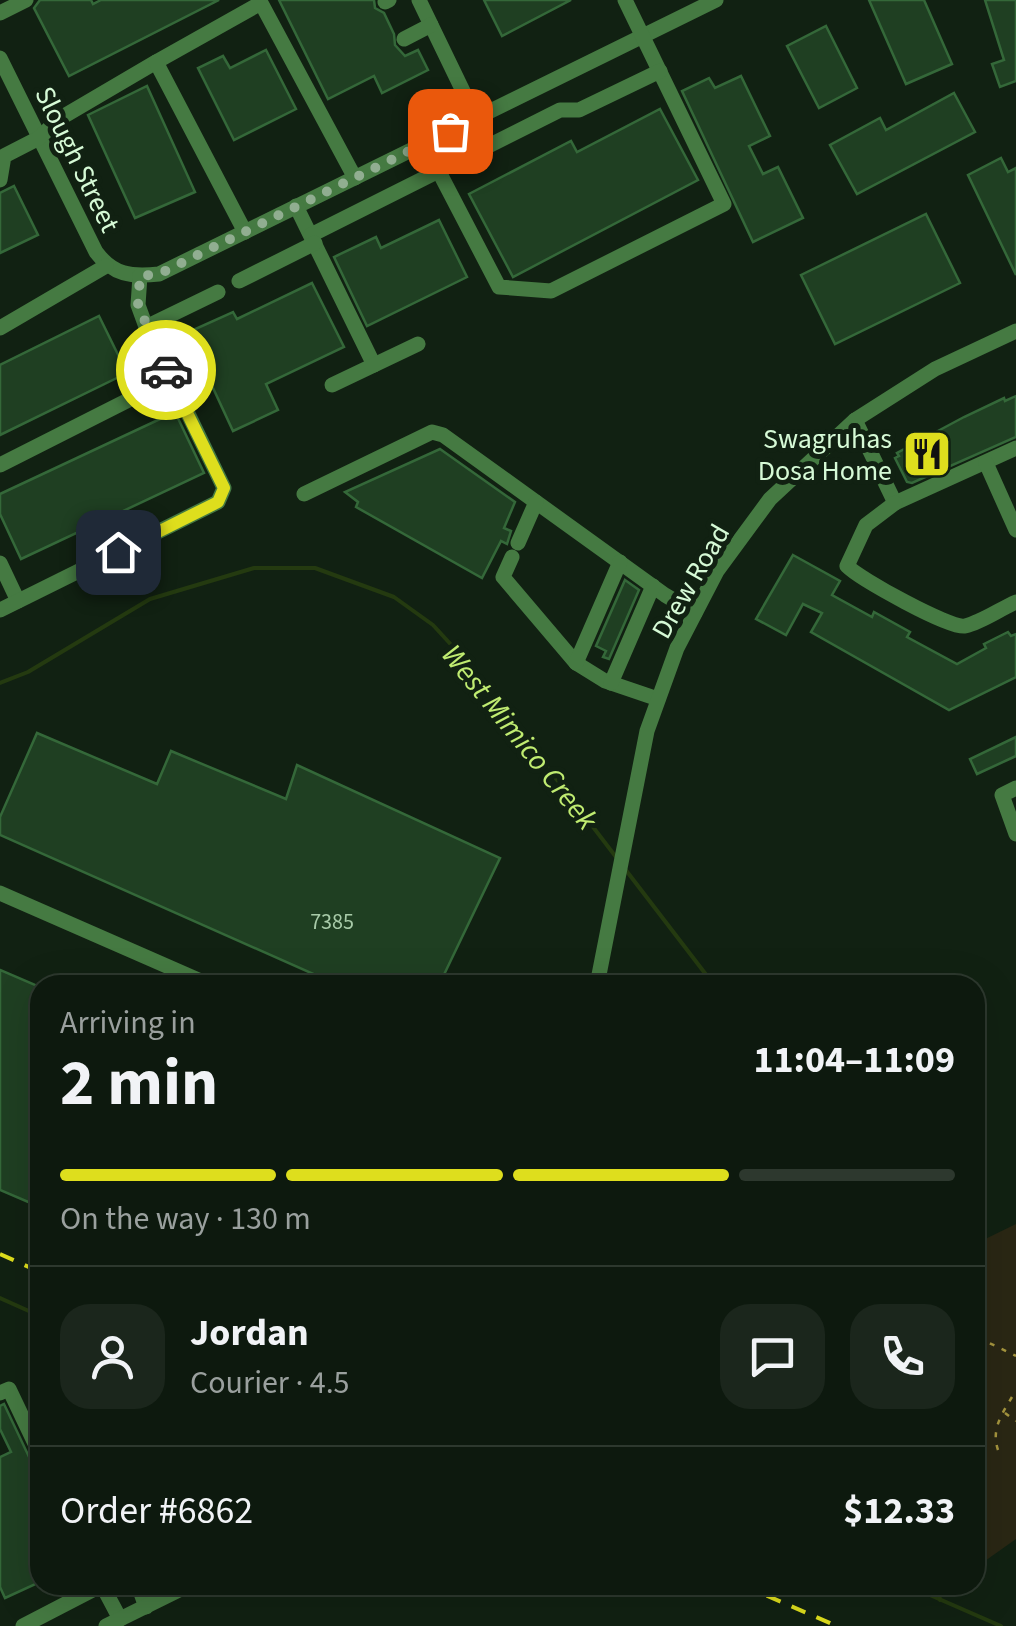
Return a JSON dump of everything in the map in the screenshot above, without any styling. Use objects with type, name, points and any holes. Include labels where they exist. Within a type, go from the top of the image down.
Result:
[{"type":"street","points":[[0,13],[26,0]]},
{"type":"street","points":[[420,0],[476,118]]},
{"type":"street","points":[[424,143],[500,288],[552,291],[724,204],[626,0]]},
{"type":"street","points":[[0,610],[218,502],[224,488],[146,327],[138,305],[140,276],[159,274],[716,0]]},
{"type":"street","points":[[0,180],[2,154],[40,138],[59,119],[261,2],[355,178]]},
{"type":"street","points":[[404,38],[431,24]]},
{"type":"street","name":"Slough Street","points":[[0,58],[96,252],[106,266],[124,275],[140,276]]},
{"type":"street","points":[[156,62],[245,232]]},
{"type":"street","points":[[239,281],[438,171],[560,110],[579,110],[660,71]]},
{"type":"street","points":[[546,83],[560,110]]},
{"type":"street","points":[[296,206],[374,364]]},
{"type":"street","points":[[0,328],[106,266]]},
{"type":"street","points":[[146,327],[218,292]]},
{"type":"street","name":"Drew Road","points":[[599,975],[647,731],[677,648],[717,571],[770,499],[856,420],[935,369],[1016,331]]},
{"type":"street","points":[[332,385],[418,344]]},
{"type":"street","points":[[0,465],[170,379]]},
{"type":"street","points":[[856,420],[895,503]]},
{"type":"street","points":[[304,494],[432,432],[443,435],[695,613]]},
{"type":"street","points":[[1016,448],[895,503],[866,526],[847,566],[860,579],[944,622],[963,627],[1016,602]]},
{"type":"street","points":[[986,463],[1016,530]]},
{"type":"street","points":[[536,502],[503,577],[576,663],[611,683],[658,700]]},
{"type":"street","points":[[576,663],[620,562]]},
{"type":"street","points":[[0,563],[18,600]]},
{"type":"street","points":[[611,683],[653,586]]},
{"type":"street","points":[[1015,828],[1002,795],[1016,788]]},
{"type":"street","points":[[0,892],[187,975]]},
{"type":"street","points":[[0,1394],[9,1389],[30,1433]]},
{"type":"street","points":[[23,1626],[83,1595]]},
{"type":"street","points":[[105,1595],[113,1622],[169,1595]]},
{"type":"street","points":[[142,1595],[146,1607]]},
{"type":"path","points":[[985,1340],[1016,1356]]},
{"type":"path","points":[[998,1450],[995,1429],[1016,1390]]},
{"type":"path","points":[[1004,1412],[1016,1420]]},
{"type":"shaded area","points":[[1016,1224],[1016,1539],[985,1561],[985,1239]]},
{"type":"building","points":[[40,0],[91,0],[93,4],[101,0],[219,0],[69,76],[34,8]]},
{"type":"building","points":[[279,0],[374,0],[375,8],[384,13],[394,34],[395,45],[405,56],[418,50],[428,70],[382,93],[374,76],[328,99]]},
{"type":"building","points":[[484,0],[571,0],[502,36]]},
{"type":"building","points":[[869,0],[924,0],[952,64],[906,84]]},
{"type":"building","points":[[985,0],[1016,0],[1016,81],[1000,87],[992,64],[1004,60]]},
{"type":"building","points":[[826,26],[857,88],[819,108],[787,46]]},
{"type":"building","points":[[266,50],[296,109],[234,140],[198,68],[223,56],[230,68]]},
{"type":"building","points":[[741,76],[770,136],[749,146],[763,174],[778,167],[803,218],[753,242],[682,91],[709,78],[715,88]]},
{"type":"building","points":[[147,86],[195,192],[135,218],[88,115]]},
{"type":"building","points":[[954,93],[975,132],[857,194],[830,145],[880,118],[886,130]]},
{"type":"building","points":[[660,109],[698,180],[513,277],[469,194],[571,141],[577,152]]},
{"type":"building","points":[[1001,158],[1008,172],[1016,168],[1016,275],[968,175]]},
{"type":"building","points":[[14,186],[38,235],[0,253],[0,193]]},
{"type":"building","points":[[926,214],[960,283],[835,344],[801,275]]},
{"type":"building","points":[[439,220],[467,277],[367,326],[334,257],[376,237],[381,248]]},
{"type":"building","points":[[312,283],[344,347],[266,384],[278,410],[233,431],[213,388],[196,396],[171,340],[233,312],[237,319]]},
{"type":"building","points":[[99,316],[127,373],[0,435],[0,365]]},
{"type":"building","points":[[1016,396],[1016,437],[907,482],[895,458],[897,453],[964,417]]},
{"type":"building","points":[[175,412],[204,473],[21,559],[0,514],[0,494]]},
{"type":"building","points":[[440,449],[515,502],[504,528],[511,531],[507,544],[501,541],[482,578],[356,507],[358,502],[345,492]]},
{"type":"building","points":[[793,555],[840,581],[832,595],[872,617],[874,612],[910,632],[907,637],[957,664],[986,648],[984,644],[1008,632],[1011,636],[1016,634],[1016,677],[949,710],[811,632],[822,613],[803,604],[786,635],[756,619]]},
{"type":"building","points":[[625,580],[639,590],[609,659],[603,657],[606,651],[596,646]]},
{"type":"building","points":[[37,733],[157,784],[171,751],[286,799],[297,765],[500,858],[444,975],[315,975],[0,835],[0,817]]},
{"type":"building","points":[[1016,737],[1016,756],[977,774],[970,759]]},
{"type":"building","points":[[0,970],[30,983],[30,1203],[0,1190]]},
{"type":"building","points":[[4,1404],[30,1459],[30,1587],[5,1598],[0,1587],[0,1457],[11,1452],[0,1429],[0,1406]]},
{"type":"waterway","name":"West Mimico Creek","points":[[0,683],[28,672],[150,599],[254,568],[315,568],[394,597],[433,625],[466,661],[616,857]]},
{"type":"waterway","name":"West Mimico Creek","points":[[625,869],[706,975]]},
{"type":"waterway","points":[[0,1298],[30,1312]]},
{"type":"waterway","name":"West Mimico Creek","points":[[930,1595],[1001,1626]]},
{"type":"waterway","name":"West Mimico Creek","points":[[939,1595],[940,1600]]},
{"type":"railway","points":[[0,1254],[30,1268]]},
{"type":"railway","points":[[765,1595],[837,1626]]},
{"type":"way so far","points":[[166,370],[138,305],[140,276],[159,274],[450,131]]},
{"type":"place","name":"Swagruhas Dosa Home","points":[[927,454]]},
{"type":"route","points":[[118,552],[218,502],[224,488],[166,370]]}]
